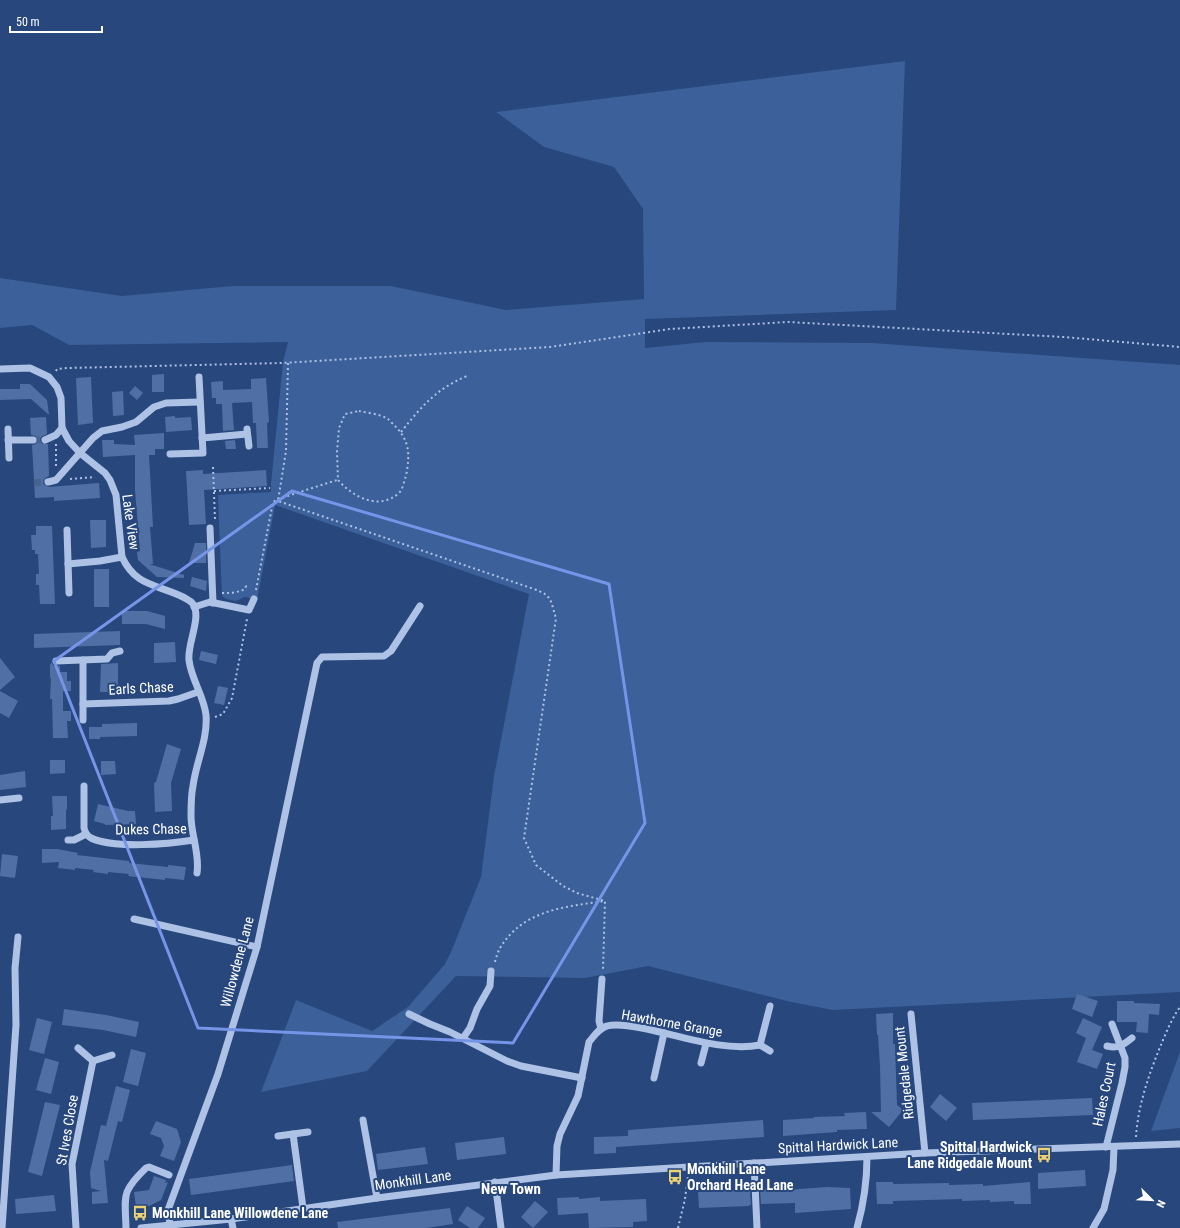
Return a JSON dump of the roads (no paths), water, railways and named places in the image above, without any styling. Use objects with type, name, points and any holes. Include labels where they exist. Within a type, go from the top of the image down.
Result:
[{"type":"street","points":[[0,369],[30,368],[49,377],[57,386],[61,398],[62,428],[56,435],[45,440]]},
{"type":"street","points":[[170,454],[203,453],[199,377]]},
{"type":"street","points":[[48,482],[56,480],[93,438],[102,431],[136,422],[154,407],[166,404],[200,402]]},
{"type":"street","name":"Lake View","points":[[62,428],[69,441],[80,453],[105,473],[110,480],[116,495],[122,557],[132,573],[154,586],[177,594],[188,600],[192,603],[194,608]]},
{"type":"street","points":[[8,429],[9,458]]},
{"type":"street","points":[[202,438],[247,432],[249,446]]},
{"type":"street","points":[[8,440],[33,440]]},
{"type":"street","points":[[210,528],[213,603]]},
{"type":"street","points":[[67,530],[69,594]]},
{"type":"street","points":[[68,564],[122,557]]},
{"type":"street","points":[[197,873],[198,864],[191,817],[192,786],[204,738],[206,722],[205,710],[188,658],[196,615],[194,608],[202,603],[210,602],[249,610],[254,599]]},
{"type":"street","name":"Willowdene Lane","points":[[170,1225],[168,1210],[218,1074],[257,947],[317,663],[322,657],[384,656],[391,652],[420,606]]},
{"type":"street","points":[[56,661],[107,659],[112,653],[120,651]]},
{"type":"street","points":[[83,660],[83,720]]},
{"type":"street","name":"Earls Chase","points":[[84,704],[169,701],[198,692]]},
{"type":"street","points":[[68,840],[74,840],[86,834],[84,828],[84,786]]},
{"type":"street","points":[[0,800],[19,798]]},
{"type":"street","name":"Dukes Chase","points":[[86,834],[91,838],[98,840],[123,844],[170,844],[194,840]]},
{"type":"street","points":[[134,919],[257,947]]},
{"type":"street","points":[[2,1228],[15,1032],[15,968],[18,937]]},
{"type":"street","points":[[463,1038],[470,1028],[477,1009],[490,986],[491,971]]},
{"type":"street","points":[[601,1029],[599,1021],[602,979]]},
{"type":"street","points":[[770,1006],[760,1045],[770,1051]]},
{"type":"street","points":[[409,1014],[463,1038],[507,1061],[521,1066],[582,1078]]},
{"type":"street","name":"Ridgedale Mount","points":[[911,1014],[925,1153]]},
{"type":"street","name":"Hales Court","points":[[1106,1147],[1125,1067],[1125,1058],[1112,1024]]},
{"type":"street","name":"Hawthorne Grange","points":[[556,1175],[557,1146],[560,1134],[578,1096],[589,1042],[601,1029],[608,1026],[633,1026],[706,1044],[751,1047],[760,1045]]},
{"type":"street","points":[[654,1078],[664,1033]]},
{"type":"street","name":"Hales Court","points":[[1107,1046],[1115,1048],[1132,1038]]},
{"type":"street","points":[[701,1063],[706,1044]]},
{"type":"street","points":[[78,1048],[93,1061],[112,1055]]},
{"type":"street","name":"St Ives Close","points":[[76,1228],[72,1164],[93,1061]]},
{"type":"street","points":[[363,1120],[377,1198]]},
{"type":"street","points":[[278,1136],[308,1132]]},
{"type":"street","points":[[292,1134],[303,1208]]},
{"type":"street","name":"Spittal Hardwick Lane","points":[[689,1167],[925,1153],[1180,1144]]},
{"type":"street","points":[[1093,1228],[1104,1209],[1113,1170],[1114,1147]]},
{"type":"street","points":[[857,1228],[864,1206],[867,1179],[866,1157]]},
{"type":"street","points":[[754,1163],[757,1228]]},
{"type":"street","points":[[126,1228],[125,1196],[131,1184],[146,1168],[149,1167],[169,1175]]},
{"type":"street","name":"Monkhill Lane","points":[[141,1228],[170,1225],[209,1225],[232,1219],[303,1208],[556,1175],[689,1167]]},
{"type":"street","points":[[495,1182],[502,1228]]},
{"type":"street","points":[[232,1219],[233,1228]]},
{"type":"tunnel","points":[[33,440],[45,440]]},
{"type":"tunnel","points":[[34,483],[48,482]]},
{"type":"place","name":"Spittal Hardwick Lane Ridgedale Mount","points":[[1044,1155]]},
{"type":"place","name":"Monkhill Lane Orchard Head Lane","points":[[675,1177]]},
{"type":"place","name":"Monkhill Lane Willowdene Lane","points":[[140,1213]]},
{"type":"district","name":"New Town","points":[[511,1189]]}]
